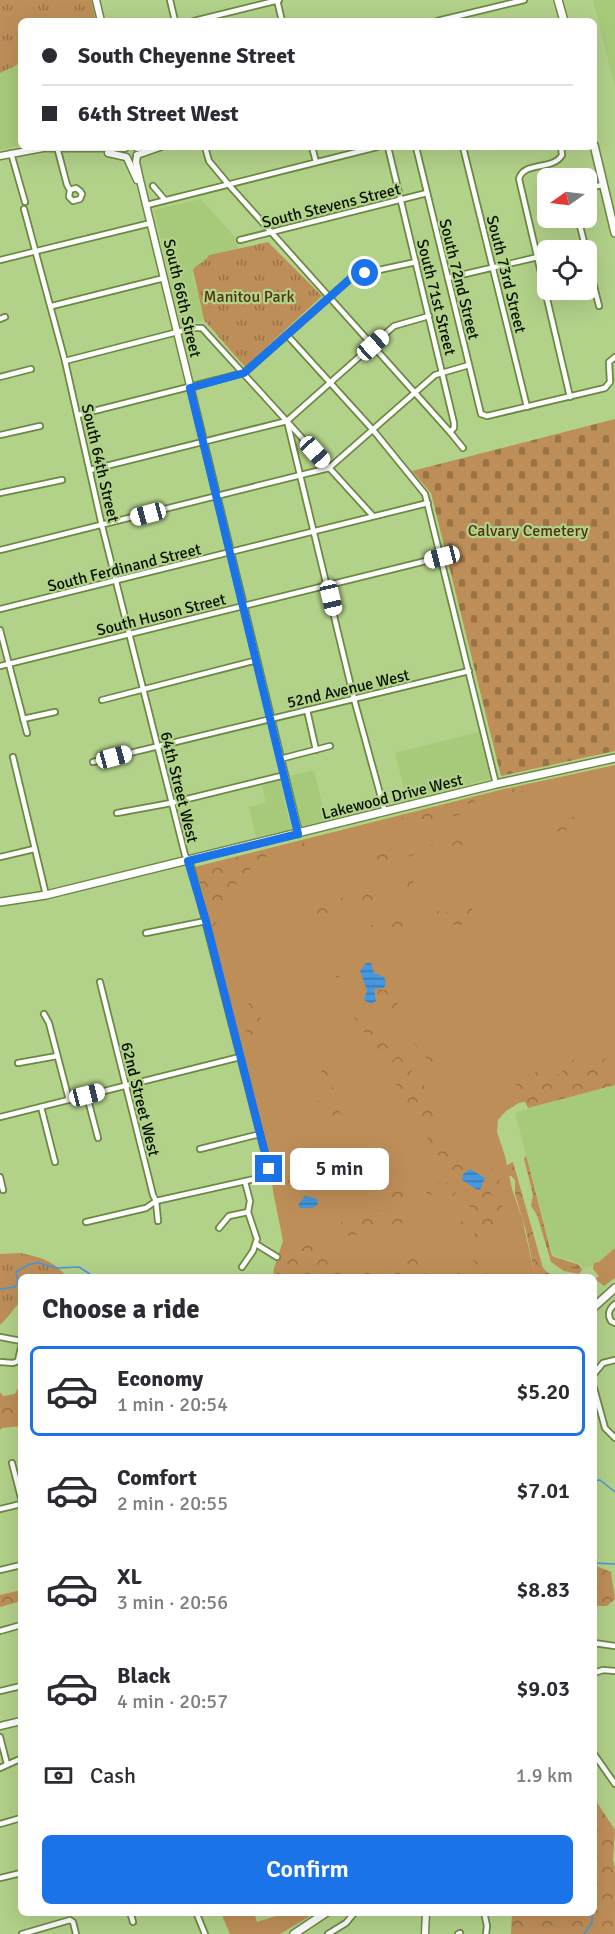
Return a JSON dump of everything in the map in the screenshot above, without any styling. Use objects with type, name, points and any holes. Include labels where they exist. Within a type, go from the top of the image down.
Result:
[{"type":"main road","points":[[558,0],[563,18]]},
{"type":"main road","points":[[595,150],[615,233]]},
{"type":"main road","name":"Lakewood Drive West","points":[[0,902],[46,895],[496,784],[615,758]]},
{"type":"main road","points":[[597,1303],[615,1288]]},
{"type":"main road","points":[[294,1934],[321,1916]]},
{"type":"street","points":[[96,0],[100,18]]},
{"type":"street","points":[[170,0],[175,18]]},
{"type":"street","points":[[206,18],[278,0],[281,18]]},
{"type":"street","points":[[449,18],[524,0]]},
{"type":"street","points":[[0,156],[34,150]]},
{"type":"street","points":[[58,150],[70,190]]},
{"type":"street","points":[[90,150],[118,154],[132,159],[137,152]]},
{"type":"street","name":"South 66th Street","points":[[125,150],[126,157],[147,205]]},
{"type":"street","points":[[206,150],[209,161],[229,185],[463,448]]},
{"type":"street","points":[[313,150],[316,162]]},
{"type":"street","points":[[147,205],[365,150]]},
{"type":"street","name":"South 71st Street","points":[[389,150],[443,372],[454,423],[454,428],[450,432]]},
{"type":"street","name":"South 72nd Street","points":[[417,150],[478,406],[483,415],[488,416],[526,407]]},
{"type":"street","name":"South 73rd Street","points":[[465,150],[526,407]]},
{"type":"street","points":[[537,253],[519,175],[524,170],[557,162],[562,156],[561,150]]},
{"type":"street","name":"South 66th Street","points":[[137,152],[136,162],[298,834]]},
{"type":"street","points":[[11,153],[25,202]]},
{"type":"street","points":[[597,186],[603,185]]},
{"type":"street","points":[[153,186],[165,201]]},
{"type":"street","name":"South Stevens Street","points":[[240,240],[427,193]]},
{"type":"street","name":"South 64th Street","points":[[24,209],[52,306],[102,526],[152,724]]},
{"type":"street","points":[[0,260],[151,223]]},
{"type":"street","points":[[448,278],[537,257]]},
{"type":"street","points":[[78,416],[244,373],[330,296],[358,275],[416,262]]},
{"type":"street","points":[[52,306],[164,278]]},
{"type":"street","points":[[597,298],[599,306]]},
{"type":"street","points":[[548,300],[570,397]]},
{"type":"street","points":[[90,470],[287,421],[394,326],[429,316]]},
{"type":"street","points":[[65,361],[200,328],[204,330],[373,516]]},
{"type":"street","points":[[287,335],[373,430],[423,490],[442,557],[496,784]]},
{"type":"street","points":[[526,407],[607,387],[610,379],[609,362],[615,357]]},
{"type":"street","points":[[0,550],[329,468],[435,375],[469,365]]},
{"type":"street","points":[[0,377],[31,369]]},
{"type":"street","points":[[287,421],[354,699],[385,812]]},
{"type":"street","points":[[0,435],[40,426]]},
{"type":"street","points":[[0,493],[62,480]]},
{"type":"street","name":"South Ferdinand Street","points":[[0,609],[428,503]]},
{"type":"street","name":"South Huson Street","points":[[0,666],[442,557]]},
{"type":"street","points":[[0,630],[27,733]]},
{"type":"street","points":[[102,700],[257,660]]},
{"type":"street","name":"52nd Avenue West","points":[[93,762],[469,671]]},
{"type":"street","points":[[307,710],[316,750]]},
{"type":"street","points":[[23,719],[55,712]]},
{"type":"street","name":"64th Street West","points":[[152,724],[171,803],[206,921],[269,1169],[263,1177],[245,1182]]},
{"type":"street","points":[[280,759],[330,746]]},
{"type":"street","points":[[13,757],[46,895]]},
{"type":"street","points":[[117,813],[171,803],[285,775]]},
{"type":"street","points":[[0,857],[34,849]]},
{"type":"street","points":[[146,933],[206,921]]},
{"type":"street","name":"62nd Street West","points":[[100,982],[156,1201],[158,1221]]},
{"type":"street","points":[[44,1014],[49,1023],[69,1100]]},
{"type":"street","points":[[18,1063],[57,1056]]},
{"type":"street","points":[[0,1117],[240,1057]]},
{"type":"street","points":[[87,1095],[98,1138]]},
{"type":"street","points":[[41,1107],[56,1162]]},
{"type":"street","points":[[200,1149],[260,1134]]},
{"type":"street","points":[[0,1177],[3,1190]]},
{"type":"street","points":[[86,1222],[146,1208],[156,1201],[245,1182],[250,1201],[248,1212],[257,1236],[250,1257],[242,1267]]},
{"type":"street","points":[[219,1228],[229,1216],[248,1212]]},
{"type":"street","points":[[256,1244],[277,1257]]},
{"type":"street","points":[[615,1304],[610,1309],[609,1316],[615,1323]]},
{"type":"street","points":[[0,1337],[18,1340]]},
{"type":"street","points":[[0,1362],[16,1363],[18,1360]]},
{"type":"street","points":[[597,1370],[603,1363],[615,1360]]},
{"type":"street","points":[[597,1399],[605,1428],[615,1438]]},
{"type":"street","points":[[12,1463],[18,1486]]},
{"type":"street","points":[[0,1509],[18,1505]]},
{"type":"street","points":[[0,1570],[18,1566]]},
{"type":"street","points":[[0,1631],[18,1626]]},
{"type":"street","points":[[597,1643],[615,1646]]},
{"type":"street","points":[[597,1672],[615,1671]]},
{"type":"street","points":[[0,1691],[18,1687]]},
{"type":"street","points":[[0,1726],[18,1722]]},
{"type":"street","points":[[0,1737],[7,1764]]},
{"type":"street","points":[[597,1758],[615,1784]]},
{"type":"street","points":[[0,1768],[18,1760]]},
{"type":"street","points":[[0,1824],[18,1819]]},
{"type":"street","points":[[0,1878],[18,1874]]},
{"type":"street","points":[[131,1916],[133,1922]]},
{"type":"street","points":[[198,1916],[205,1934]]},
{"type":"street","points":[[328,1934],[351,1918],[349,1916]]},
{"type":"street","points":[[425,1934],[426,1916]]},
{"type":"street","points":[[485,1916],[486,1934]]},
{"type":"street","points":[[23,1933],[71,1920],[76,1934]]},
{"type":"shaded area","points":[[593,0],[615,0],[615,87]]},
{"type":"shaded area","points":[[18,64],[18,146],[0,150],[0,73]]},
{"type":"shaded area","points":[[201,199],[236,239],[238,248],[209,255],[206,261],[192,273],[204,320],[181,326],[154,210]]},
{"type":"shaded area","points":[[479,732],[490,779],[407,799],[395,753]]},
{"type":"shaded area","points":[[314,770],[326,820],[302,826],[289,776]]},
{"type":"shaded area","points":[[280,781],[291,829],[256,837],[249,807],[266,803],[262,785]]},
{"type":"shaded area","points":[[615,1085],[615,1253],[601,1264],[583,1268],[581,1264],[553,1255],[515,1113],[551,1101]]},
{"type":"green space","points":[[0,0],[91,0],[95,18],[18,18],[18,64],[0,73]]},
{"type":"green space","name":"Manitou Park","points":[[268,242],[322,296],[245,367],[204,320],[193,270],[209,255]]},
{"type":"green space","name":"Calvary Cemetery","points":[[615,419],[615,751],[501,776],[431,493],[412,471]]},
{"type":"green space","points":[[615,765],[615,1080],[519,1103],[506,1111],[498,1120],[497,1132],[522,1218],[535,1274],[273,1274],[283,1241],[273,1191],[271,1166],[195,867],[504,789]]},
{"type":"green space","points":[[513,788],[523,791],[526,798],[513,803],[507,799],[496,802],[497,794]]},
{"type":"green space","points":[[473,798],[475,803],[465,805],[467,813],[420,822],[416,825],[413,823],[402,831],[400,828],[402,816]]},
{"type":"green space","points":[[559,814],[574,817],[575,826],[565,831],[549,832],[548,821]]},
{"type":"green space","points":[[475,833],[477,836],[474,842],[457,846],[435,847],[387,863],[369,862],[361,855],[372,851],[389,854],[399,848],[416,849]]},
{"type":"green space","points":[[302,842],[310,846],[268,856],[255,863],[255,866],[239,881],[227,904],[221,909],[216,926],[211,926],[196,867]]},
{"type":"green space","points":[[409,879],[413,881],[414,888],[408,889],[407,892],[393,892],[386,899],[377,903],[358,902],[350,906],[341,902],[345,908],[341,912],[321,914],[327,921],[322,925],[317,923],[319,919],[307,920],[305,917],[312,906],[341,898],[351,886],[357,891],[373,890],[378,886],[389,887],[392,884],[395,888],[403,886]]},
{"type":"green space","points":[[471,907],[473,910],[469,925],[438,926],[429,918],[416,924],[415,930],[397,928],[385,935],[366,936],[360,929],[394,918],[413,918],[434,909],[441,912],[461,913]]},
{"type":"green space","points":[[339,955],[342,960],[348,962],[348,965],[343,974],[336,978],[335,973],[338,970],[336,963]]},
{"type":"green space","points":[[377,990],[389,990],[398,997],[397,1006],[400,1013],[405,1013],[406,1020],[414,1026],[415,1031],[434,1053],[439,1065],[436,1067],[428,1060],[378,1001]]},
{"type":"green space","points":[[249,1003],[259,1015],[263,1030],[267,1029],[270,1032],[268,1039],[257,1041],[244,1035],[247,1031],[241,1026],[246,1022],[240,1016],[242,1009]]},
{"type":"green space","points":[[351,1004],[362,1006],[377,1031],[380,1041],[388,1044],[392,1061],[398,1056],[412,1068],[411,1076],[418,1083],[423,1084],[428,1093],[434,1096],[433,1100],[441,1106],[434,1127],[452,1157],[450,1162],[436,1153],[399,1088],[366,1041],[364,1032],[349,1009]]},
{"type":"green space","points":[[321,1053],[340,1106],[339,1111],[342,1115],[336,1119],[335,1115],[327,1117],[325,1110],[319,1106],[318,1101],[323,1100],[327,1104],[331,1102],[328,1090],[321,1082],[325,1078],[317,1063],[317,1058]]},
{"type":"green space","points":[[607,1057],[611,1069],[615,1070],[615,1085],[528,1108],[516,1084],[526,1076],[539,1071],[548,1070],[552,1076],[559,1074],[572,1059],[584,1066],[591,1064],[594,1069]]},
{"type":"green space","points":[[526,1155],[552,1256],[579,1265],[582,1270],[579,1274],[564,1271],[551,1262],[537,1215],[531,1206],[533,1194],[524,1159]]},
{"type":"green space","points":[[458,1158],[467,1158],[471,1161],[471,1166],[462,1174],[460,1184],[453,1196],[439,1204],[437,1195],[426,1192],[432,1181],[435,1183],[448,1182],[450,1172]]},
{"type":"green space","points":[[497,1160],[501,1160],[500,1167],[502,1168],[513,1162],[543,1268],[551,1274],[535,1274],[526,1231],[515,1194],[515,1180],[511,1176],[499,1180],[503,1213],[500,1232],[489,1237],[481,1237],[482,1243],[470,1248],[483,1214],[495,1200],[494,1194],[485,1195],[478,1211],[461,1235],[455,1233],[458,1224],[471,1215],[469,1198],[473,1194],[473,1189],[481,1190],[485,1182],[488,1188],[493,1187],[489,1172]]},
{"type":"green space","points":[[282,1165],[284,1170],[279,1174],[280,1177],[302,1174],[327,1165],[360,1185],[352,1190],[348,1189],[344,1179],[328,1171],[320,1173],[311,1185],[305,1182],[299,1187],[295,1184],[276,1188],[272,1183],[270,1169]]},
{"type":"green space","points":[[398,1180],[411,1185],[420,1198],[398,1202],[376,1197],[377,1191],[394,1189]]},
{"type":"green space","points":[[372,1209],[387,1211],[388,1215],[401,1217],[404,1221],[401,1224],[358,1235],[349,1236],[335,1231],[337,1223],[355,1220]]},
{"type":"green space","points":[[308,1244],[346,1272],[352,1273],[368,1267],[379,1268],[417,1250],[426,1255],[430,1253],[433,1255],[426,1274],[277,1274],[285,1247]]},
{"type":"green space","points":[[615,1248],[615,1278],[604,1286],[597,1281],[599,1276],[593,1269],[594,1263],[599,1262]]},
{"type":"green space","points":[[20,1253],[39,1258],[51,1263],[64,1274],[18,1274],[18,1305],[0,1325],[0,1254]]},
{"type":"green space","points":[[473,1260],[477,1261],[486,1274],[457,1274],[459,1268],[471,1264]]},
{"type":"green space","points":[[18,1388],[18,1426],[0,1430],[0,1392],[3,1396],[15,1394]]},
{"type":"green space","points":[[597,1566],[611,1572],[615,1599],[607,1606],[597,1606]]},
{"type":"green space","points":[[18,1591],[18,1602],[0,1607],[0,1595]]},
{"type":"green space","points":[[597,1803],[615,1830],[613,1860],[615,1934],[511,1934],[512,1916],[597,1916]]},
{"type":"green space","points":[[222,1916],[255,1916],[257,1922],[276,1916],[310,1916],[280,1934],[230,1934]]},
{"type":"water","points":[[366,963],[371,963],[374,973],[384,977],[386,982],[384,988],[374,989],[376,1001],[371,1004],[364,1000],[367,990],[360,971]]},
{"type":"water","points":[[470,1169],[485,1178],[480,1190],[462,1180],[463,1174]]},
{"type":"water","points":[[305,1196],[317,1199],[318,1204],[312,1208],[300,1208],[298,1205]]},
{"type":"waterway","points":[[18,1282],[16,1272],[30,1264],[39,1263],[57,1268],[79,1267],[90,1274]]},
{"type":"waterway","points":[[0,1289],[15,1287],[18,1282]]},
{"type":"waterway","points":[[597,1480],[600,1480],[615,1492]]},
{"type":"waterway","points":[[597,1563],[615,1564]]},
{"type":"waterway","points":[[584,1934],[592,1923],[592,1916]]},
{"type":"route","points":[[269,1169],[206,921],[188,861],[298,834],[190,388],[244,373],[350,279],[365,273]]}]
